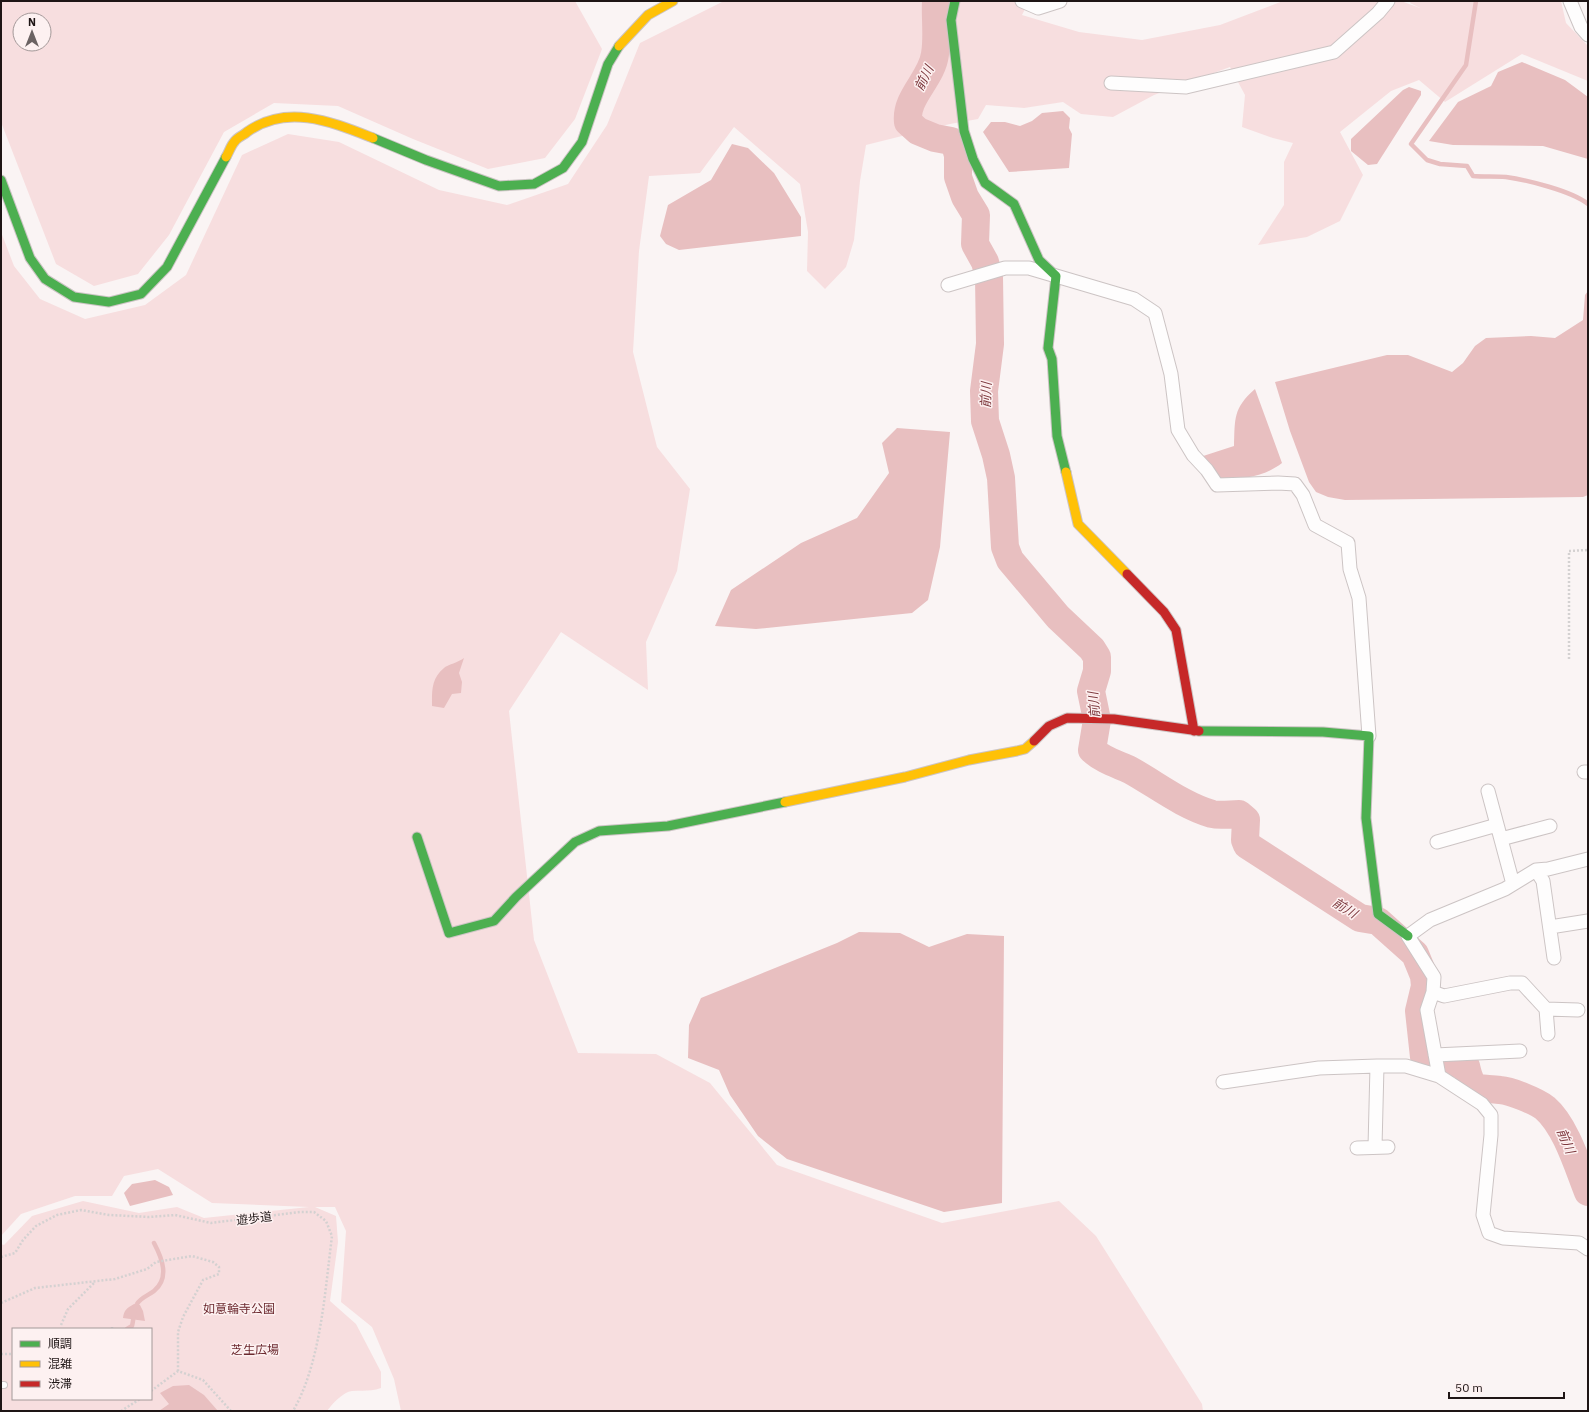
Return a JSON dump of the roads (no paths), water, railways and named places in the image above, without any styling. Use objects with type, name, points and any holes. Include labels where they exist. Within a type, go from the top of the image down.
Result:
[{"type":"street","points":[[1,180],[30,258],[45,279],[74,297],[109,302],[141,294],[167,267],[235,141],[256,124],[282,117],[303,116],[333,122],[426,160],[499,186],[534,184],[563,168],[582,142],[608,64],[622,42],[648,15],[673,1]]},
{"type":"street","points":[[955,1],[951,20],[964,131],[973,160],[985,183],[1014,204],[1039,260],[1056,276]]},
{"type":"street","points":[[1022,1],[1038,8],[1060,1]]},
{"type":"street","points":[[1111,83],[1186,87],[1334,52],[1378,13],[1388,1]]},
{"type":"street","points":[[1570,1],[1581,27],[1588,34]]},
{"type":"street","points":[[948,285],[1005,268],[1029,268],[1134,299],[1155,313],[1171,374],[1178,430],[1193,455],[1218,485],[1278,483],[1295,484],[1303,495],[1315,525],[1348,542],[1350,569],[1359,598],[1369,736],[1366,818],[1378,914],[1408,936],[1434,976],[1433,992],[1427,1010],[1439,1076]]},
{"type":"street","points":[[1056,276],[1048,348],[1052,359],[1057,436],[1078,524],[1164,612],[1176,630],[1194,731]]},
{"type":"street","points":[[417,837],[449,934],[494,921],[516,897],[575,842],[599,831],[668,826],[905,777],[969,760],[1017,751],[1025,749],[1049,726],[1067,718],[1114,719],[1194,731],[1323,732],[1369,736]]},
{"type":"street","points":[[1488,791],[1513,884]]},
{"type":"street","points":[[1437,842],[1498,825]]},
{"type":"street","points":[[1502,839],[1550,826]]},
{"type":"street","points":[[1408,936],[1430,920],[1505,889],[1536,870],[1548,869],[1588,859]]},
{"type":"street","points":[[1536,870],[1543,882],[1554,958]]},
{"type":"street","points":[[1550,927],[1588,921]]},
{"type":"street","points":[[1433,992],[1444,996],[1510,983],[1522,983],[1546,1009],[1548,1034]]},
{"type":"street","points":[[1546,1009],[1578,1010]]},
{"type":"street","points":[[1435,1054],[1520,1051]]},
{"type":"street","points":[[1357,1148],[1381,1147],[1377,1066]]},
{"type":"street","points":[[1223,1082],[1319,1068],[1377,1066],[1406,1066],[1439,1076],[1482,1104],[1491,1115],[1491,1135],[1483,1215],[1489,1233],[1503,1238],[1579,1243],[1588,1249]]},
{"type":"waterway","name":"前川","points":[[936,1],[936,41],[933,63],[914,96],[908,113],[908,122],[918,131],[935,138],[951,141],[955,145],[958,155],[958,177],[965,197],[976,215],[975,244],[985,262],[989,277],[990,344],[984,391],[985,421],[996,455],[1001,478],[1005,547],[1010,560],[1058,617],[1092,649],[1097,657],[1097,671],[1091,691],[1097,720],[1092,750],[1105,759],[1130,770],[1180,800],[1201,810],[1215,815],[1239,814],[1246,820],[1245,840],[1247,845],[1360,918],[1378,921],[1415,954],[1424,976],[1425,986],[1419,1011],[1424,1057],[1443,1065],[1450,1062],[1466,1066],[1468,1075],[1473,1085],[1481,1088],[1517,1094],[1530,1099],[1545,1108],[1559,1125],[1571,1147],[1588,1192]]},
{"type":"waterway","points":[[1476,1],[1466,65],[1411,144],[1427,160],[1440,164],[1467,166],[1473,176],[1506,177],[1537,183],[1581,199],[1588,204]]},
{"type":"waterway","points":[[129,1328],[132,1326],[135,1309],[138,1302],[154,1291],[162,1280],[162,1261],[154,1243]]},
{"type":"park label","name":"如意輪寺公園","points":[[239,1308]]},
{"type":"park label","name":"芝生広場","points":[[255,1349]]}]
